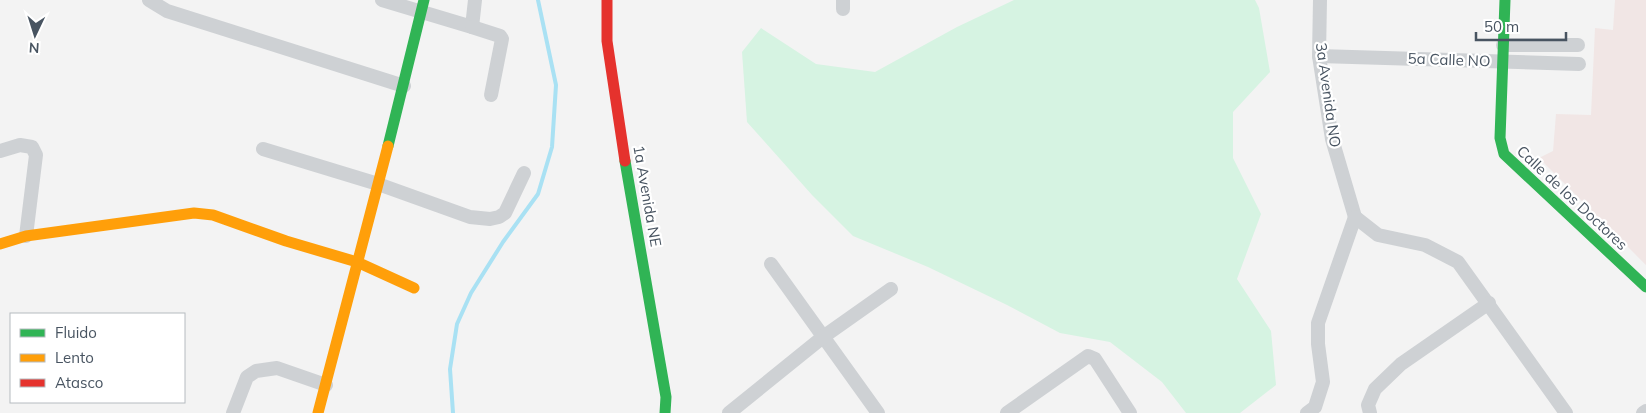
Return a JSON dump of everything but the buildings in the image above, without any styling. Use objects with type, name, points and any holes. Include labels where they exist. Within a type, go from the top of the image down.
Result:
[{"type":"street","points":[[149,0],[167,11],[404,86]]},
{"type":"street","points":[[382,0],[423,6],[472,27],[500,36],[502,39],[491,95]]},
{"type":"street","points":[[472,27],[475,0]]},
{"type":"street","name":"1a Avenida NE","points":[[607,0],[607,41],[626,165],[666,397]]},
{"type":"street","name":"3a Avenida NO","points":[[1320,0],[1319,56],[1332,139],[1354,217]]},
{"type":"street","name":"Calle de los Doctores","points":[[1505,0],[1500,138],[1504,154],[1646,287]]},
{"type":"street","points":[[318,413],[404,86],[423,6]]},
{"type":"street","points":[[1504,45],[1578,45]]},
{"type":"street","name":"5a Calle NO","points":[[1319,56],[1579,64]]},
{"type":"street","points":[[0,151],[20,145],[32,147],[36,155],[26,236]]},
{"type":"street","points":[[263,149],[378,184],[470,217],[490,219],[505,213],[524,173]]},
{"type":"street","points":[[0,244],[26,236],[194,213],[213,215],[286,241],[357,262],[414,288]]},
{"type":"street","points":[[1307,413],[1315,407],[1323,382],[1318,344],[1318,323],[1354,217],[1378,235],[1425,245],[1458,262],[1566,413]]},
{"type":"street","points":[[771,264],[878,413]]},
{"type":"street","points":[[729,413],[823,337],[891,289]]},
{"type":"street","points":[[1370,413],[1368,405],[1375,389],[1401,364],[1489,303]]},
{"type":"street","points":[[1007,413],[1088,356],[1095,359],[1130,413]]},
{"type":"street","points":[[233,413],[247,377],[256,371],[277,368],[326,385]]},
{"type":"street","points":[[665,413],[666,397]]},
{"type":"street","points":[[666,397],[674,413]]},
{"type":"shaded area","points":[[1615,0],[1646,0],[1646,265],[1539,158],[1553,151],[1556,114],[1591,115],[1595,28],[1613,30]]},
{"type":"green space","points":[[1014,0],[1255,0],[1259,8],[1270,72],[1233,112],[1233,158],[1261,214],[1237,279],[1271,331],[1276,385],[1240,413],[1186,413],[1162,382],[1110,342],[1060,333],[928,267],[853,236],[812,195],[747,122],[742,52],[761,28],[816,64],[875,72],[957,27]]},
{"type":"waterway","points":[[453,413],[450,369],[457,324],[471,293],[503,242],[538,194],[552,147],[556,85],[538,0]]},
{"type":"traffic: fast","points":[[388,146],[424,0]]},
{"type":"traffic: fast","points":[[1505,0],[1500,138],[1504,154],[1646,287]]},
{"type":"traffic: fast","points":[[625,161],[666,397],[665,413]]},
{"type":"traffic: slow","points":[[318,413],[388,146]]},
{"type":"traffic: slow","points":[[0,244],[26,236],[194,213],[213,215],[286,241],[357,262],[414,288]]},
{"type":"traffic: jam","points":[[607,0],[607,41],[625,161]]}]
